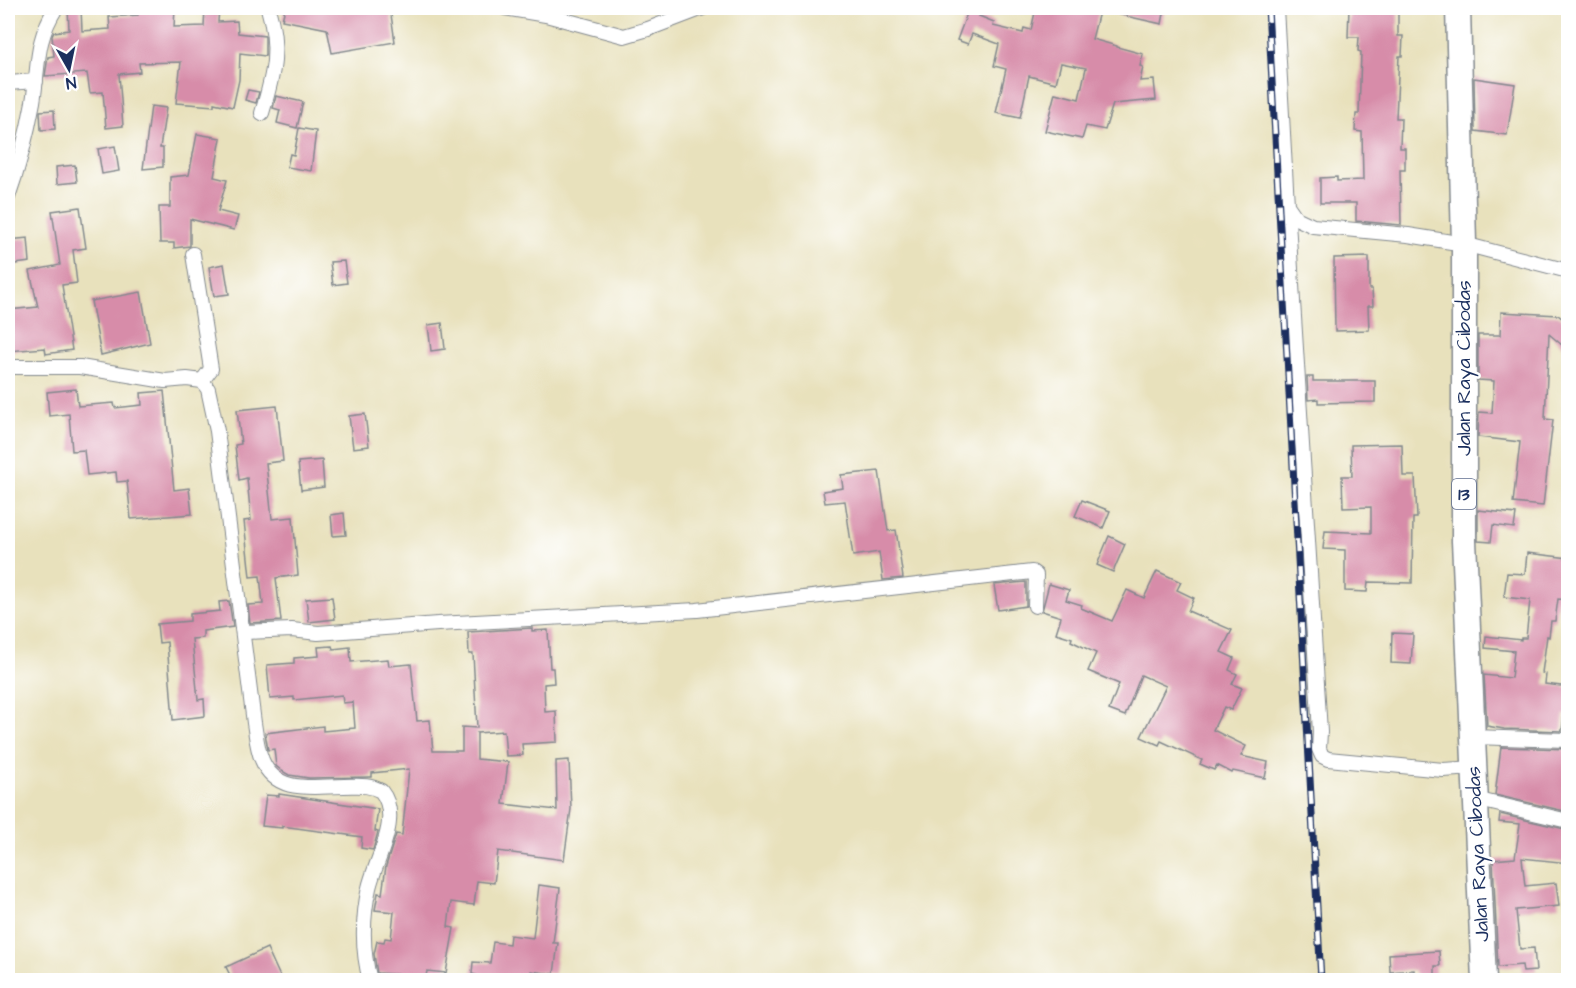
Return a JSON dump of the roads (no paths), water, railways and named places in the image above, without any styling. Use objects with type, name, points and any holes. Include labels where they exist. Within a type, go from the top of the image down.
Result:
[{"type":"highway","name":"Jalan Raya Cibodas","points":[[1458,8],[1464,244],[1464,541],[1484,981]]},
{"type":"street","points":[[8,197],[22,159],[36,81],[39,44],[56,8]]},
{"type":"street","points":[[262,113],[275,62],[274,31],[268,8]]},
{"type":"street","points":[[505,8],[546,15],[624,36],[703,8]]},
{"type":"street","points":[[1276,8],[1320,732],[1319,749],[1322,756],[1328,759],[1443,770],[1475,768]]},
{"type":"street","points":[[8,83],[36,81]]},
{"type":"street","points":[[1287,205],[1296,218],[1313,226],[1408,235],[1464,244],[1569,271]]},
{"type":"street","points":[[193,254],[211,369],[202,381]]},
{"type":"street","points":[[8,367],[80,367],[165,381],[187,379],[202,381],[208,389],[213,408],[244,632],[254,723],[261,758],[266,770],[279,782],[292,787],[366,785],[376,788],[384,795],[389,815],[387,828],[369,887],[365,913],[364,945],[370,981]]},
{"type":"street","points":[[244,632],[292,630],[318,633],[697,610],[1032,572],[1036,576],[1035,606]]},
{"type":"street","points":[[1473,737],[1569,740]]},
{"type":"street","points":[[1475,799],[1569,821]]},
{"type":"railway","points":[[1268,8],[1321,980]]}]
